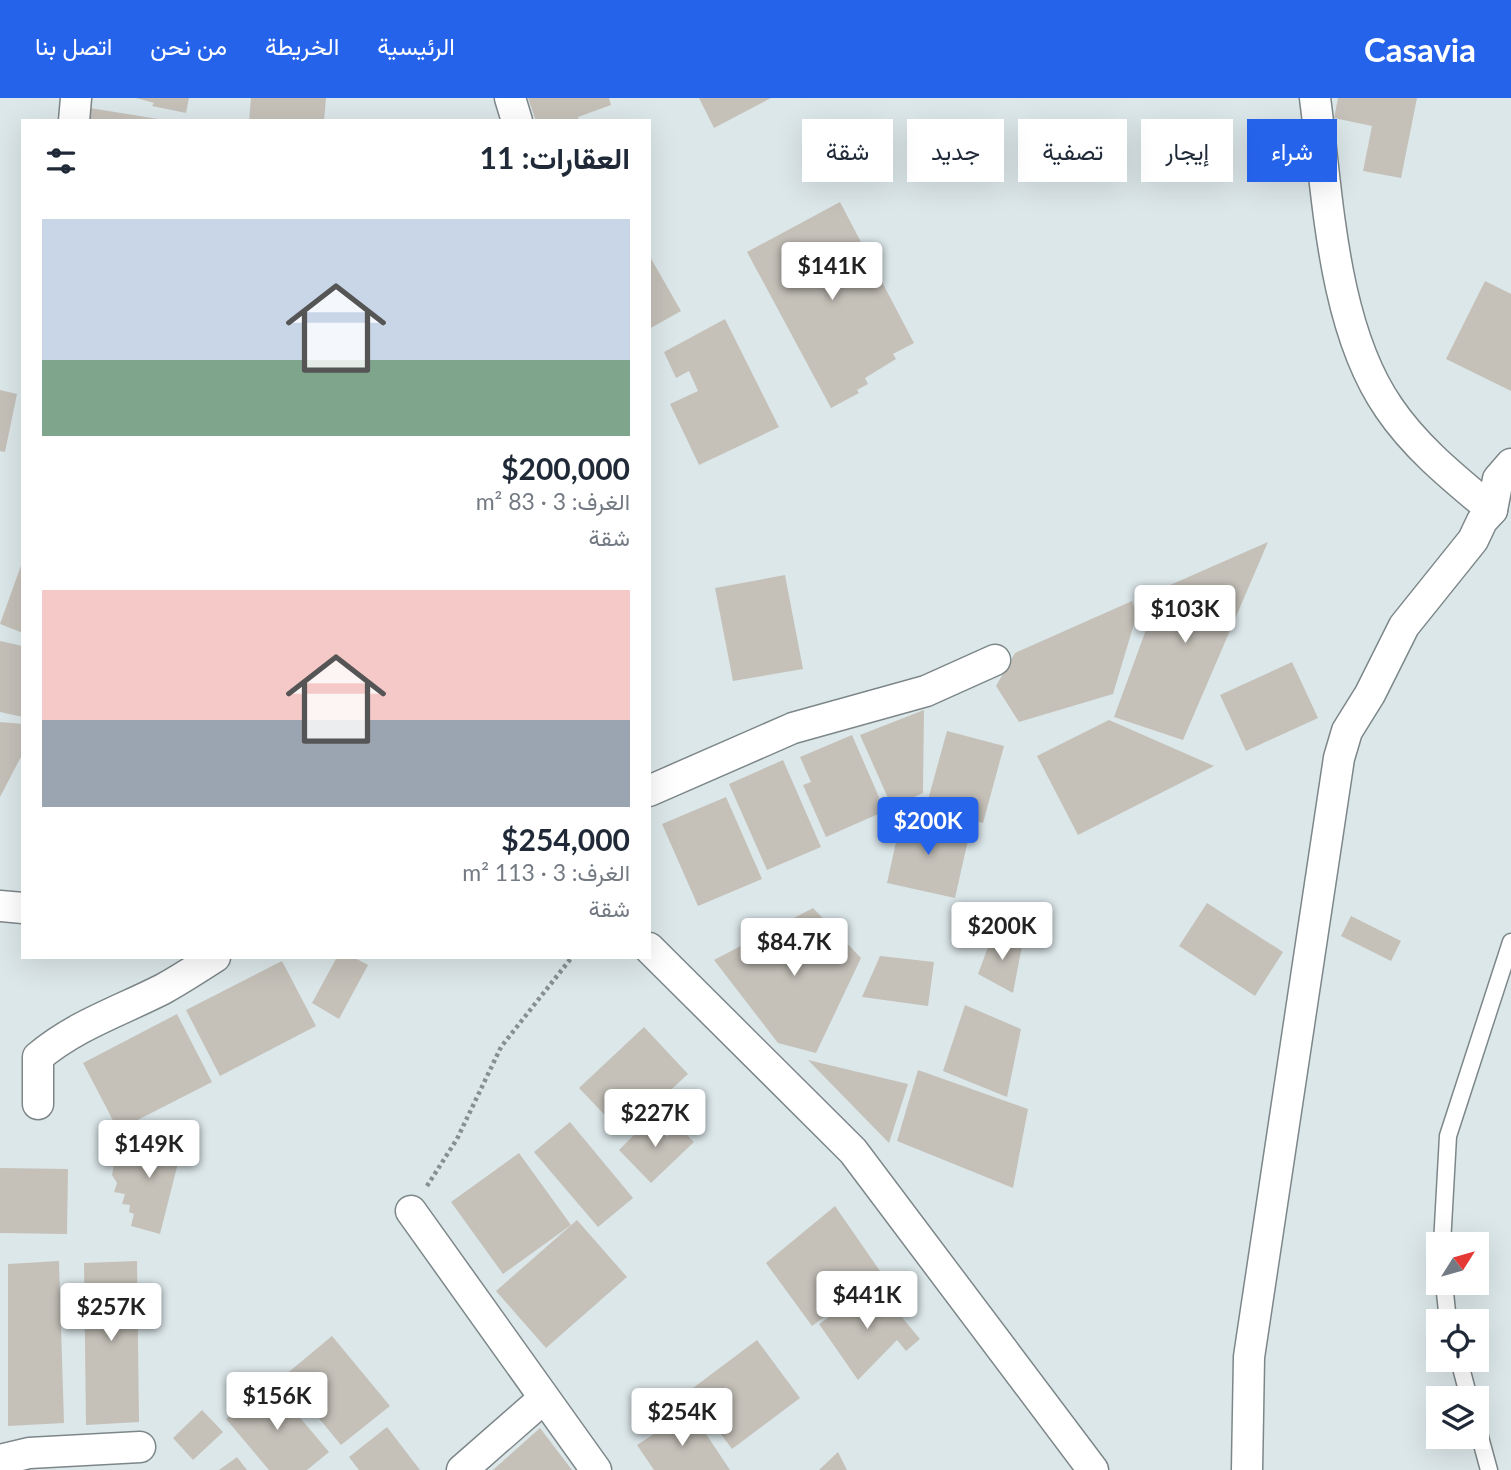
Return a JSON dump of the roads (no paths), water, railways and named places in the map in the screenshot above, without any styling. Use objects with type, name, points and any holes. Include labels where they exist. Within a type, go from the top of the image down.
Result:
[{"type":"street","points":[[74,119],[76,98]]},
{"type":"street","points":[[510,98],[516,119]]},
{"type":"street","points":[[1314,98],[1338,271],[1359,350],[1388,407],[1411,435],[1447,472],[1492,510]]},
{"type":"street","points":[[1247,1470],[1249,1357],[1339,758],[1347,731],[1370,694],[1404,626],[1439,586],[1492,510],[1498,479],[1511,464]]},
{"type":"street","points":[[651,791],[793,728],[926,691],[995,660]]},
{"type":"street","points":[[0,906],[21,908]]},
{"type":"street","points":[[651,950],[853,1151],[1093,1470]]},
{"type":"street","points":[[38,1104],[38,1057],[57,1041],[101,1016],[162,989],[212,959]]},
{"type":"street","points":[[411,1212],[596,1470]]},
{"type":"street","points":[[462,1470],[543,1399]]},
{"type":"street","points":[[0,1460],[29,1452],[139,1447]]},
{"type":"lane","points":[[1443,1232],[1448,1136],[1511,942]]},
{"type":"lane","points":[[1483,1449],[1489,1470]]}]
